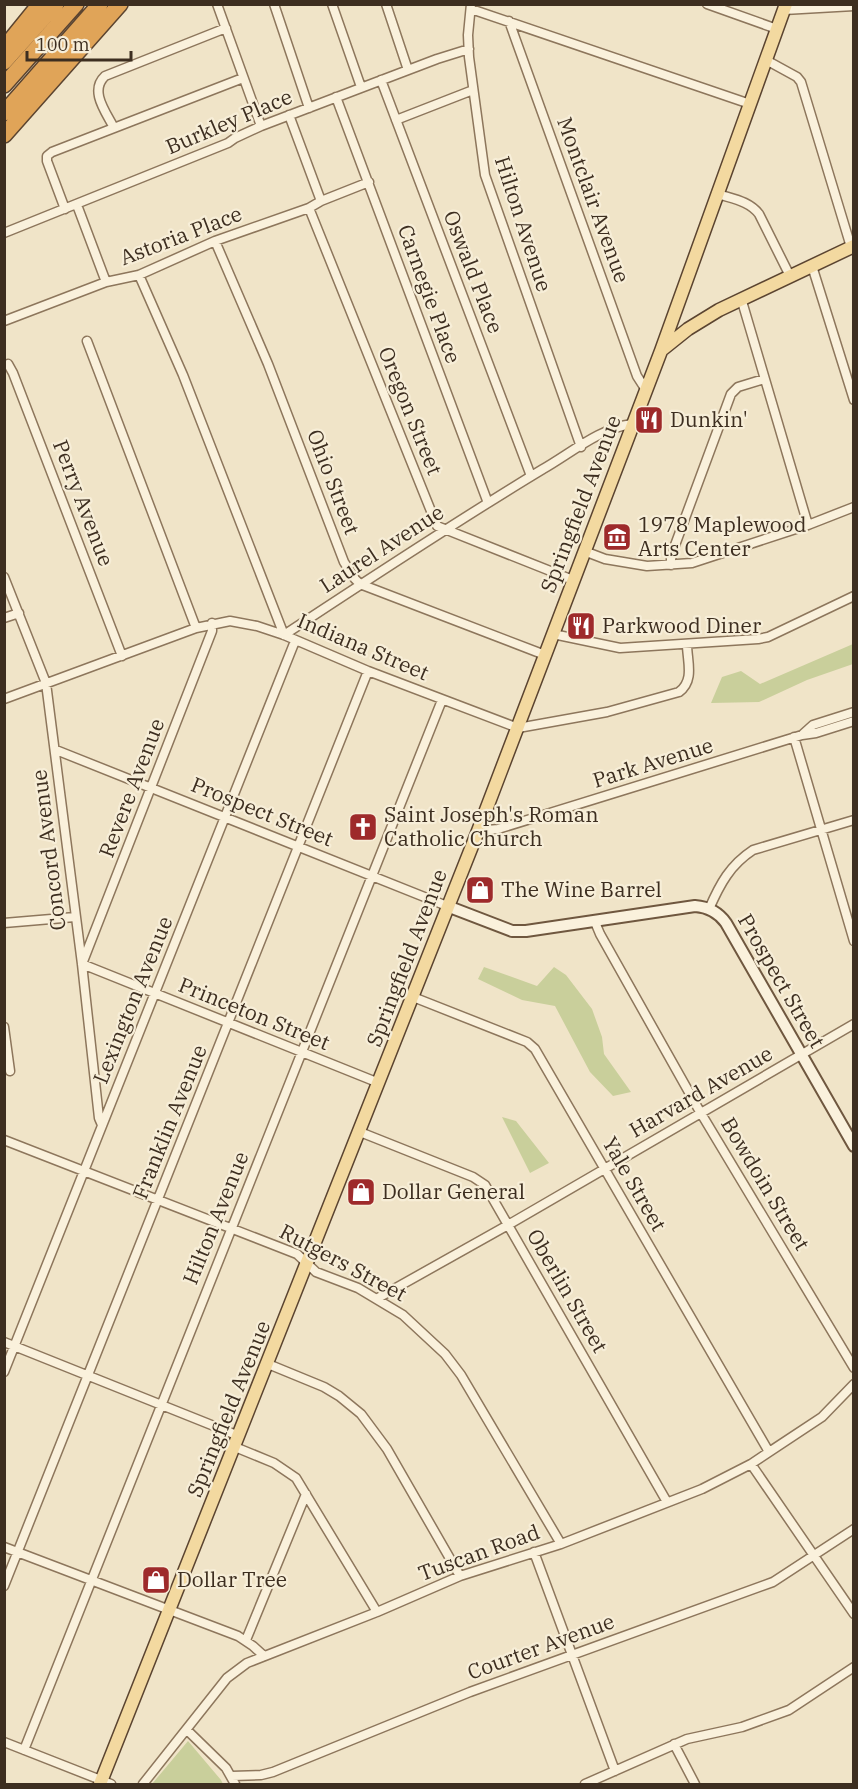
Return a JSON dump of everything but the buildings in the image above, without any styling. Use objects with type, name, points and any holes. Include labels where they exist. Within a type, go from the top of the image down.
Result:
[{"type":"highway","points":[[4,48],[40,4]]},
{"type":"highway","points":[[4,62],[56,4]]},
{"type":"highway","points":[[4,85],[76,4]]},
{"type":"highway","points":[[4,113],[100,4]]},
{"type":"highway","points":[[4,135],[120,4]]},
{"type":"main road","name":"Springfield Avenue","points":[[104,1783],[169,1611],[518,728],[661,351],[785,7]]},
{"type":"main road","points":[[661,351],[688,329],[741,298],[852,246]]},
{"type":"street","points":[[217,4],[261,126]]},
{"type":"street","points":[[274,4],[309,108]]},
{"type":"street","points":[[332,4],[361,87]]},
{"type":"street","points":[[386,4],[408,70]]},
{"type":"street","points":[[707,4],[777,29]]},
{"type":"street","points":[[785,7],[854,6]]},
{"type":"street","points":[[471,7],[750,104]]},
{"type":"street","name":"Hilton Avenue","points":[[471,7],[469,49],[485,175],[581,447]]},
{"type":"street","name":"Montclair Avenue","points":[[509,21],[633,364],[646,390]]},
{"type":"street","points":[[114,128],[97,91],[99,83],[105,76],[226,28]]},
{"type":"street","name":"Burkley Place","points":[[4,232],[77,205],[228,143],[261,126],[361,87],[469,49]]},
{"type":"street","points":[[766,60],[797,77],[801,82],[852,246]]},
{"type":"street","points":[[65,209],[47,161],[47,156],[52,152],[243,78]]},
{"type":"street","name":"Oswald Place","points":[[381,80],[531,477]]},
{"type":"street","points":[[396,120],[473,90]]},
{"type":"street","name":"Carnegie Place","points":[[336,97],[488,503]]},
{"type":"street","points":[[289,116],[321,201]]},
{"type":"street","name":"Astoria Place","points":[[4,321],[106,282],[139,275],[215,241],[309,208],[369,182]]},
{"type":"street","points":[[718,194],[755,208],[790,276]]},
{"type":"street","points":[[77,205],[106,282]]},
{"type":"street","name":"Oregon Street","points":[[309,208],[437,526],[444,530]]},
{"type":"street","name":"Ohio Street","points":[[215,241],[268,364],[344,562],[360,584]]},
{"type":"street","points":[[812,266],[854,400]]},
{"type":"street","name":"Indiana Street","points":[[139,275],[183,375],[284,635],[368,671],[518,728]]},
{"type":"street","points":[[741,298],[808,525]]},
{"type":"street","points":[[87,341],[196,628]]},
{"type":"street","name":"Perry Avenue","points":[[8,364],[122,656]]},
{"type":"street","points":[[670,565],[671,556],[731,394],[738,387],[764,379]]},
{"type":"street","name":"Laurel Avenue","points":[[284,635],[488,503],[615,426],[632,424]]},
{"type":"street","points":[[584,551],[622,562],[647,566],[704,560],[854,507]]},
{"type":"street","points":[[444,530],[573,580]]},
{"type":"street","name":"Concord Avenue","points":[[4,577],[46,683],[56,750],[99,1118],[102,1125]]},
{"type":"street","points":[[360,584],[545,655]]},
{"type":"street","points":[[553,634],[620,648],[768,637],[854,596]]},
{"type":"street","points":[[4,618],[19,613]]},
{"type":"street","points":[[4,699],[212,623],[239,622],[284,635]]},
{"type":"street","name":"Revere Avenue","points":[[82,964],[212,631],[212,623]]},
{"type":"street","name":"Lexington Avenue","points":[[4,1372],[295,641]]},
{"type":"street","points":[[518,728],[607,712],[680,692],[690,677],[687,644]]},
{"type":"street","name":"Franklin Avenue","points":[[4,1586],[368,671]]},
{"type":"street","name":"Hilton Avenue","points":[[24,1750],[442,700]]},
{"type":"street","name":"Park Avenue","points":[[798,736],[813,725],[854,712]]},
{"type":"street","name":"Park Avenue","points":[[478,831],[498,829],[798,736],[854,721]]},
{"type":"street","points":[[798,736],[822,830],[850,917],[854,941]]},
{"type":"street","name":"Prospect Street","points":[[56,750],[512,931],[595,922],[695,906],[709,909],[721,916],[726,923],[854,1146]]},
{"type":"street","points":[[709,909],[726,873],[738,859],[753,850],[854,820]]},
{"type":"street","points":[[4,924],[75,917]]},
{"type":"street","name":"Bowdoin Street","points":[[595,922],[701,1112],[854,1368]]},
{"type":"street","name":"Princeton Street","points":[[82,964],[379,1083]]},
{"type":"street","name":"Yale Street","points":[[413,997],[527,1042],[535,1049],[769,1452]]},
{"type":"street","name":"Harvard Avenue","points":[[378,1298],[854,1024]]},
{"type":"street","points":[[4,1027],[10,1071]]},
{"type":"street","name":"Oberlin Street","points":[[360,1132],[473,1177],[485,1185],[667,1502]]},
{"type":"street","name":"Rutgers Street","points":[[4,1140],[297,1254],[316,1272],[358,1288],[403,1315],[445,1354],[461,1376],[561,1544]]},
{"type":"street","points":[[4,1342],[162,1404],[237,1441],[289,1471],[297,1478],[376,1612]]},
{"type":"street","points":[[268,1364],[324,1387],[361,1414],[387,1449],[460,1576]]},
{"type":"street","name":"Tuscan Road","points":[[143,1785],[227,1678],[247,1663],[460,1576],[561,1544],[702,1489],[751,1464],[822,1417],[854,1384]]},
{"type":"street","points":[[751,1464],[854,1614]]},
{"type":"street","points":[[246,1640],[306,1494]]},
{"type":"street","name":"Courter Avenue","points":[[233,1780],[273,1772],[470,1692],[773,1582],[854,1529]]},
{"type":"street","points":[[4,1547],[246,1640],[264,1656]]},
{"type":"street","points":[[534,1552],[615,1771]]},
{"type":"street","points":[[585,1785],[687,1739],[742,1727],[789,1710],[854,1667]]},
{"type":"street","points":[[187,1730],[226,1768],[233,1780]]},
{"type":"street","points":[[4,1743],[104,1783]]},
{"type":"street","points":[[674,1744],[695,1785]]},
{"type":"green space","points":[[853,644],[853,664],[807,680],[759,702],[711,703],[722,677],[741,671],[760,684]]},
{"type":"green space","points":[[484,967],[537,986],[554,967],[566,975],[592,1009],[602,1037],[604,1054],[631,1092],[613,1096],[590,1072],[555,1006],[522,1000],[478,979]]},
{"type":"green space","points":[[502,1117],[516,1121],[549,1163],[530,1173]]},
{"type":"green space","points":[[188,1741],[223,1784],[152,1784]]},
{"type":"place","name":"Dunkin'","points":[[649,420]]},
{"type":"place","name":"1978 Maplewood Arts Center","points":[[617,537]]},
{"type":"place","name":"Parkwood Diner","points":[[581,626]]},
{"type":"place","name":"Saint Joseph's Roman Catholic Church","points":[[363,827]]},
{"type":"place","name":"The Wine Barrel","points":[[480,890]]},
{"type":"place","name":"Dollar General","points":[[361,1192]]},
{"type":"place","name":"Dollar Tree","points":[[156,1580]]}]
